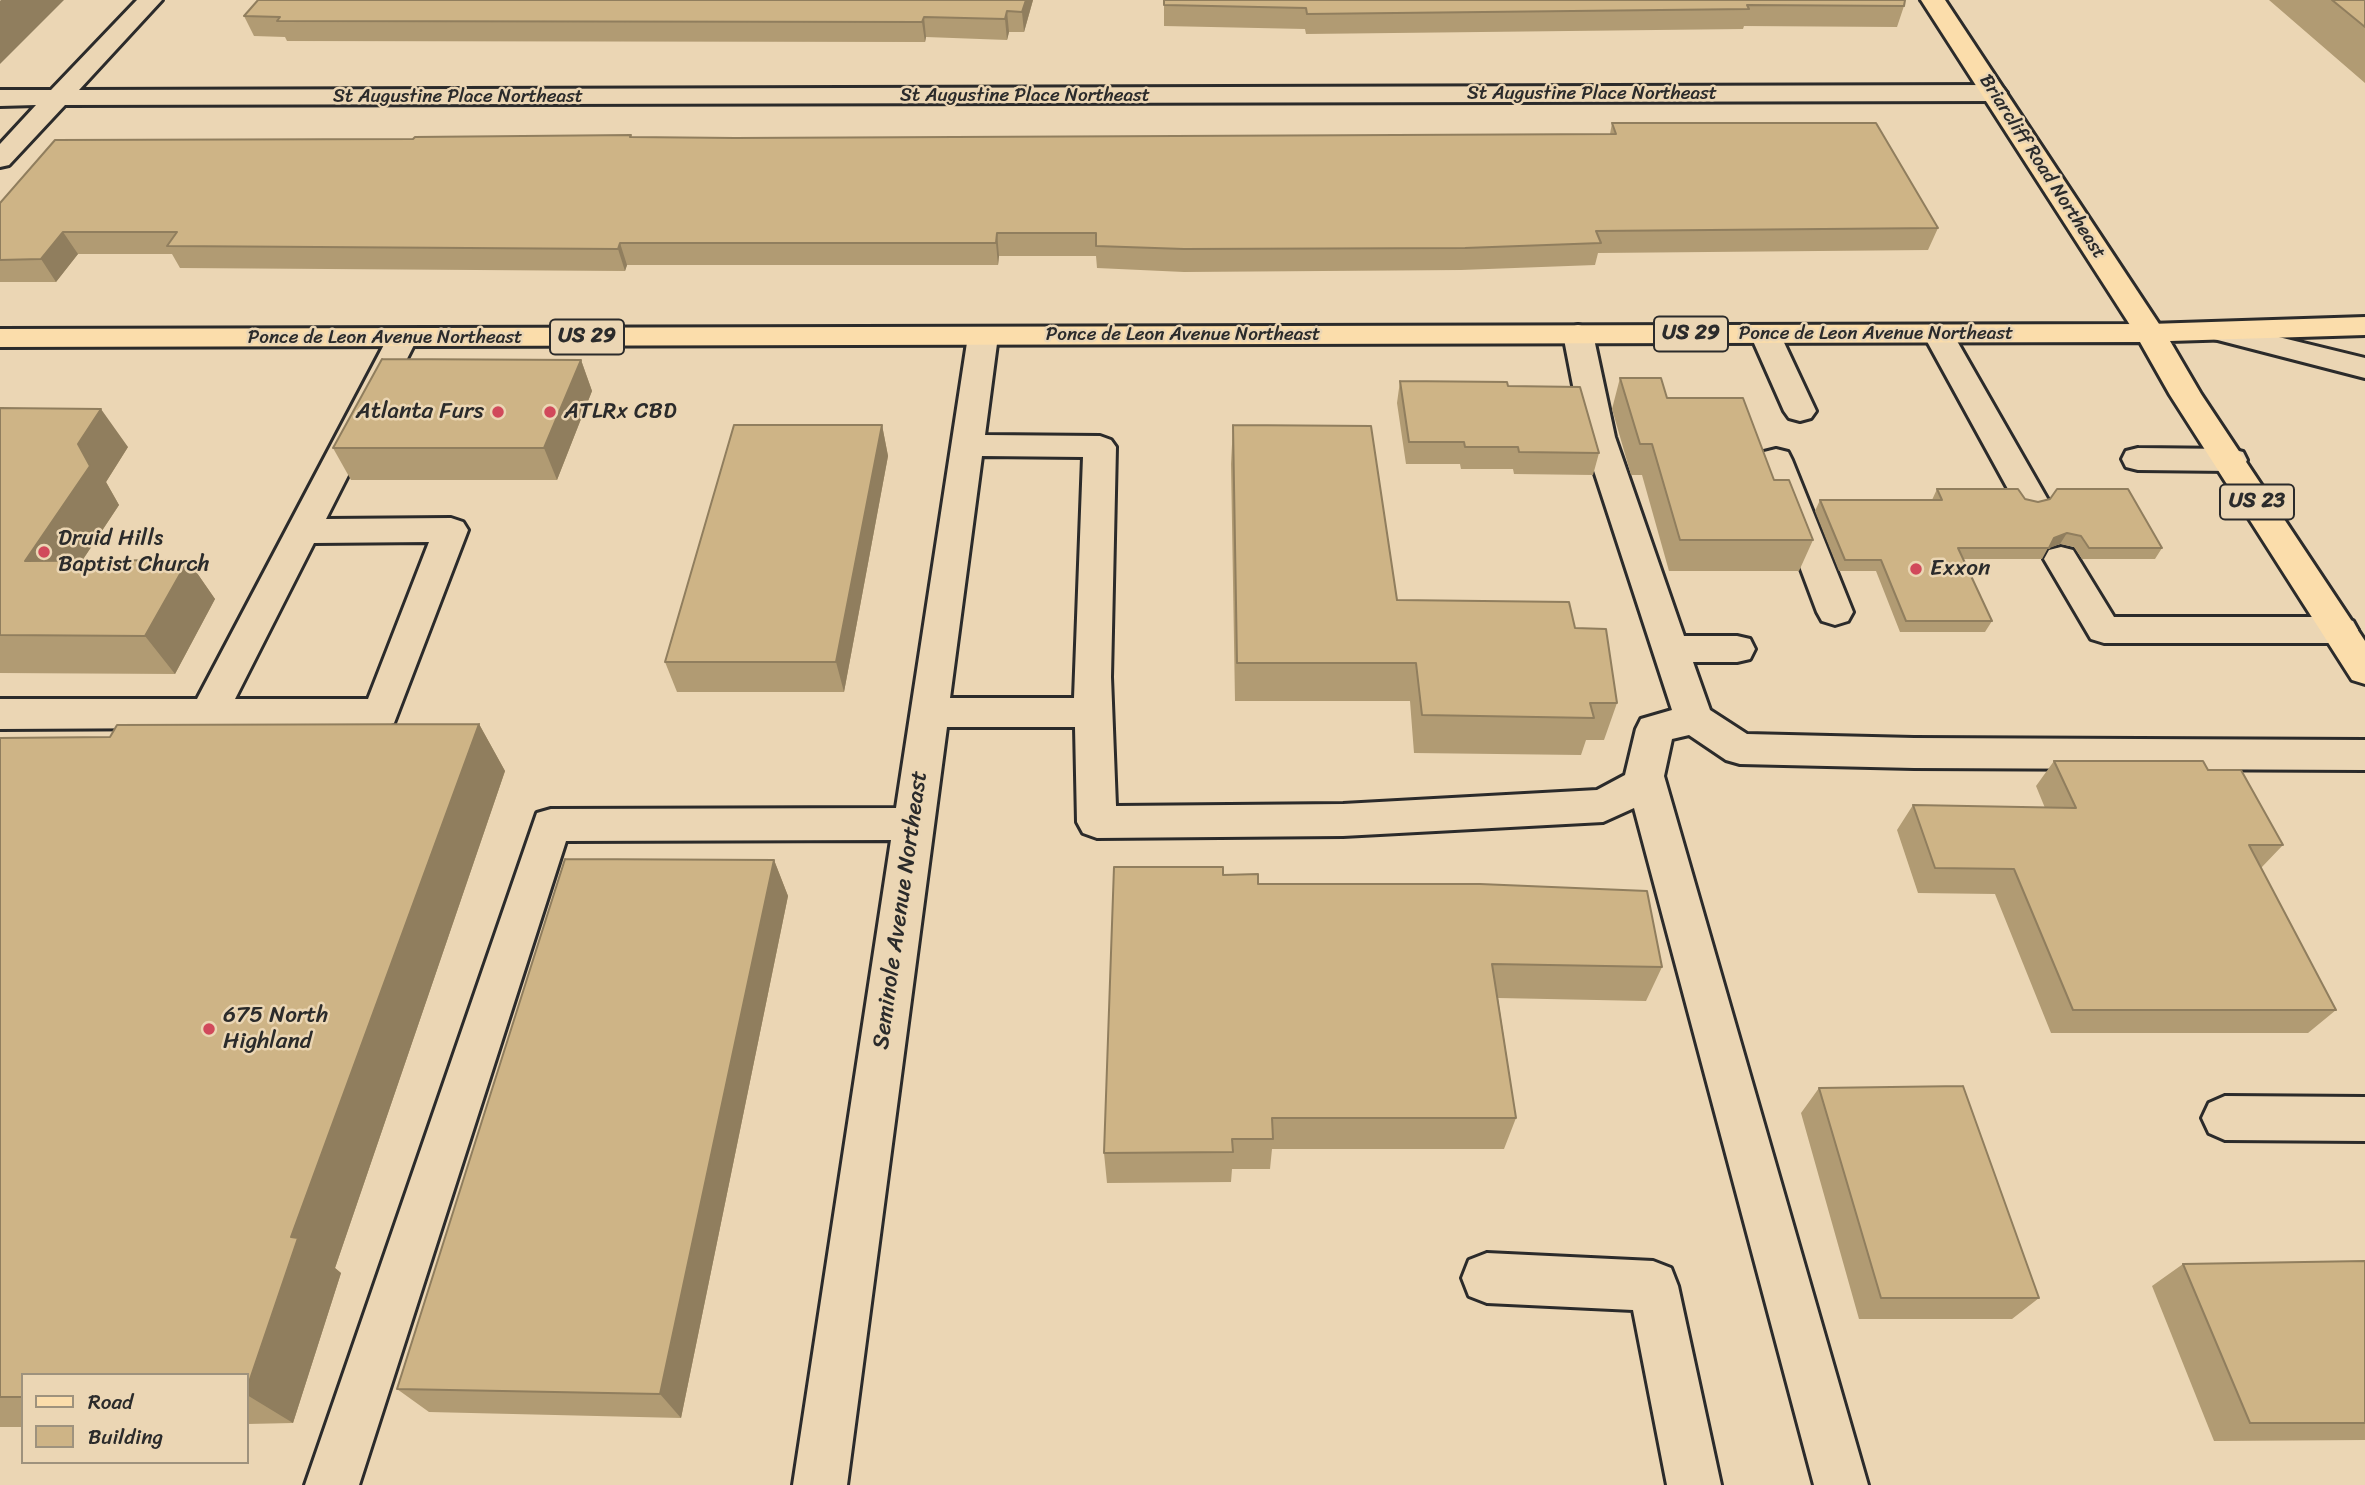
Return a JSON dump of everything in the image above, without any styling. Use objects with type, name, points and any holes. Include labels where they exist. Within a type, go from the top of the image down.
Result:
[{"type":"main road","name":"Briarcliff Road Northeast","points":[[1933,0],[2150,333]]},
{"type":"main road","name":"Ponce de Leon Avenue Northeast","points":[[0,338],[2150,333],[2365,326]]},
{"type":"main road","name":"US 23","points":[[2150,333],[2186,395],[2231,460],[2365,670]]},
{"type":"street","points":[[0,159],[150,0]]},
{"type":"street","name":"St Augustine Place Northeast","points":[[0,98],[1994,93]]},
{"type":"street","points":[[2221,332],[2363,370]]},
{"type":"street","points":[[1578,334],[1599,437],[1694,719],[1740,749],[1914,753],[2365,755]]},
{"type":"street","points":[[1765,334],[1800,411]]},
{"type":"street","points":[[1938,334],[2031,500]]},
{"type":"street","name":"Seminole Avenue Northeast","points":[[820,1485],[983,336]]},
{"type":"street","points":[[209,712],[402,339]]},
{"type":"street","points":[[967,445],[1100,447],[1093,712],[1097,822],[1343,820],[1604,806],[1643,784],[1655,729],[1694,719]]},
{"type":"street","points":[[2006,456],[2043,457]]},
{"type":"street","points":[[2138,458],[2231,460]]},
{"type":"street","points":[[1776,460],[1835,612]]},
{"type":"street","points":[[0,714],[380,712],[451,530],[302,531]]},
{"type":"street","points":[[2061,559],[2104,630],[2340,630]]},
{"type":"street","points":[[1670,649],[1737,649]]},
{"type":"street","points":[[930,712],[1093,712]]},
{"type":"street","points":[[1645,776],[1841,1485]]},
{"type":"street","points":[[332,1485],[551,825],[913,824]]},
{"type":"street","points":[[2225,1118],[2365,1119]]},
{"type":"street","points":[[1487,1278],[1653,1286],[1694,1485]]},
{"type":"building","points":[[258,0],[1026,0],[1022,12],[1007,11],[1005,19],[924,17],[922,22],[277,21],[280,17],[244,16]]},
{"type":"building","points":[[1164,0],[1905,0],[1904,6],[1747,5],[1749,9],[1307,14],[1306,8],[1164,5]]},
{"type":"building","points":[[2332,0],[2365,0],[2365,27]]},
{"type":"building","points":[[1612,123],[1876,123],[1938,228],[1596,231],[1601,243],[1465,248],[1184,249],[1096,246],[1096,233],[997,233],[996,243],[620,243],[618,249],[167,246],[177,232],[63,232],[41,259],[0,260],[0,203],[55,140],[413,139],[631,135],[630,137],[735,138],[1616,134]]},
{"type":"building","points":[[382,359],[581,360],[544,448],[333,448]]},
{"type":"building","points":[[1620,378],[1661,378],[1667,398],[1743,398],[1774,480],[1789,480],[1813,540],[1680,540],[1652,444],[1640,444]]},
{"type":"building","points":[[1400,381],[1507,382],[1508,386],[1580,387],[1599,453],[1519,452],[1518,447],[1465,447],[1464,442],[1409,442]]},
{"type":"building","points":[[0,408],[101,409],[78,444],[90,466],[25,561],[188,560],[145,636],[0,635]]},
{"type":"building","points":[[734,425],[882,425],[836,662],[665,662]]},
{"type":"building","points":[[1233,425],[1371,426],[1397,600],[1569,602],[1575,628],[1606,629],[1617,703],[1590,703],[1594,718],[1422,715],[1416,663],[1237,663]]},
{"type":"building","points":[[1937,489],[2018,489],[2025,499],[2038,502],[2050,499],[2057,489],[2128,489],[2162,548],[2089,548],[2081,536],[2067,533],[2054,538],[2049,548],[1958,548],[1992,621],[1906,621],[1881,560],[1845,560],[1820,500],[1942,500]]},
{"type":"building","name":"675 North Highland","points":[[479,724],[291,1237],[298,1238],[248,1385],[248,1373],[21,1373],[21,1397],[0,1397],[0,738],[110,737],[117,725]]},
{"type":"building","points":[[2054,761],[2203,761],[2208,770],[2241,770],[2283,845],[2249,845],[2336,1010],[2073,1010],[2014,869],[1935,868],[1913,805],[2076,808]]},
{"type":"building","points":[[565,859],[774,860],[660,1394],[397,1389]]},
{"type":"building","points":[[1114,867],[1223,867],[1223,875],[1258,874],[1258,884],[1480,884],[1647,891],[1662,967],[1492,964],[1516,1118],[1272,1118],[1273,1139],[1232,1139],[1233,1152],[1104,1153]]},
{"type":"building","points":[[1963,1086],[2039,1298],[1881,1298],[1819,1088]]},
{"type":"building","points":[[2365,1261],[2365,1423],[2250,1423],[2183,1264]]},
{"type":"place","name":"Atlanta Furs","points":[[498,412]]},
{"type":"place","name":"ATLRx CBD","points":[[550,412]]},
{"type":"place","name":"Druid Hills Baptist Church","points":[[44,552]]},
{"type":"place","name":"Exxon","points":[[1916,569]]},
{"type":"place","name":"675 North Highland","points":[[209,1029]]}]
